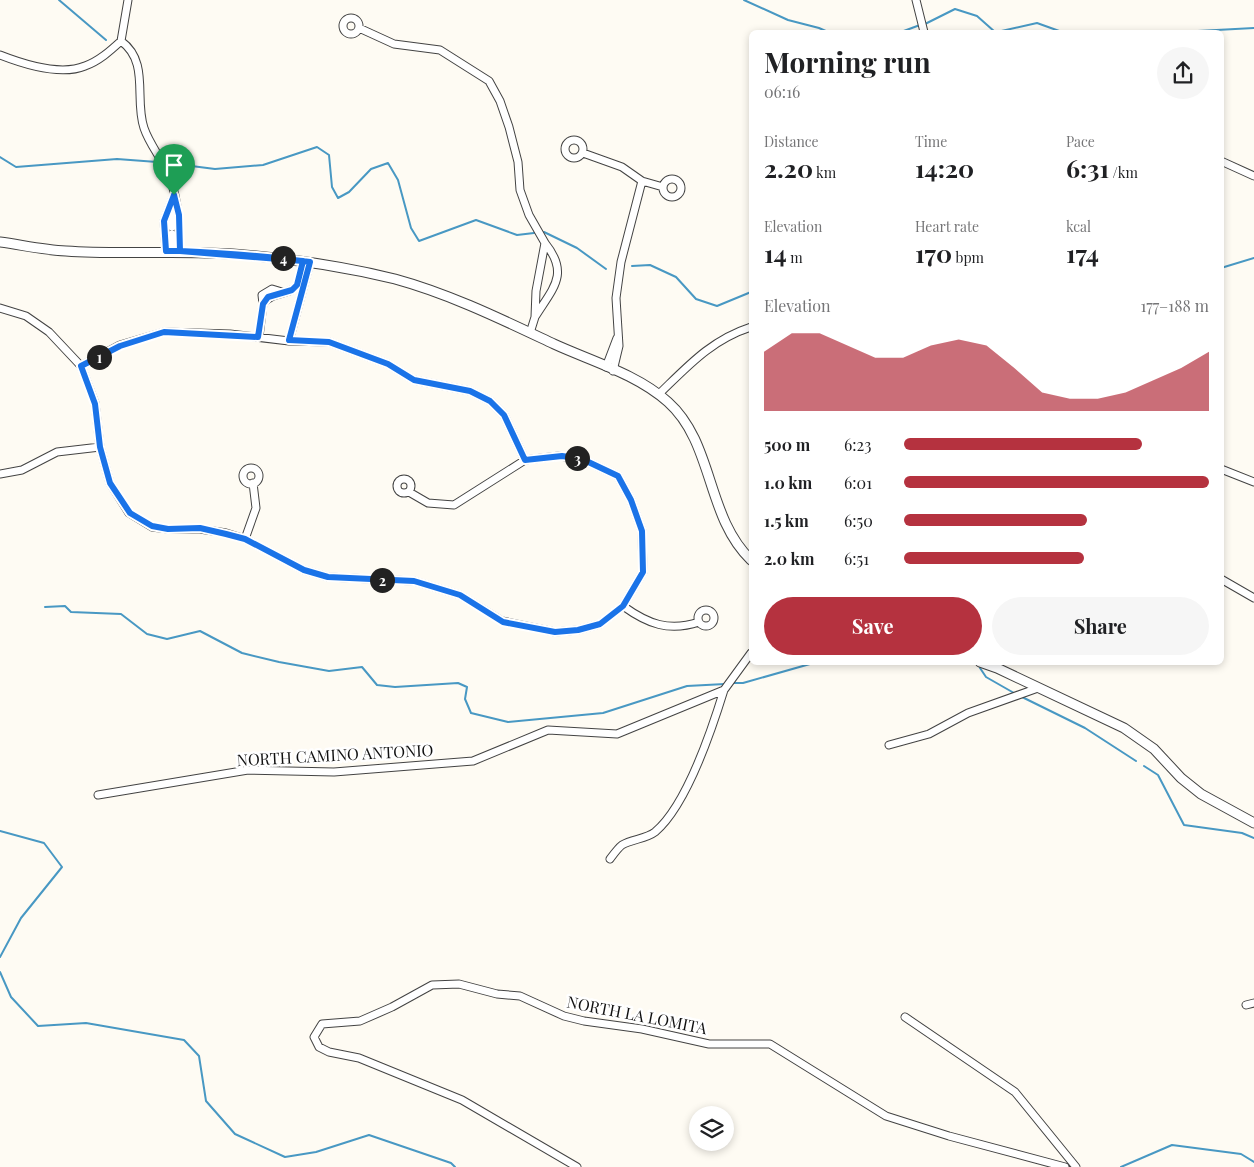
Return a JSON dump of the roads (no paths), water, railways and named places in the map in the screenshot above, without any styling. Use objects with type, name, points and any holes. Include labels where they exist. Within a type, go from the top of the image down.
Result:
[{"type":"street","points":[[0,55],[43,67],[74,69],[96,61],[121,42],[128,0]]},
{"type":"street","points":[[916,0],[923,27]]},
{"type":"street","points":[[359,28],[394,44],[440,50],[489,81],[500,101],[509,127],[518,162],[520,190],[529,215],[545,243],[555,255],[559,269],[552,289],[535,317],[530,333]]},
{"type":"street","points":[[121,42],[129,47],[134,55],[138,70],[143,126],[171,179],[179,215],[173,251]]},
{"type":"street","points":[[583,153],[622,167],[642,181],[663,187]]},
{"type":"street","points":[[1224,162],[1254,176]]},
{"type":"street","points":[[609,369],[619,346],[616,298],[621,262],[642,181]]},
{"type":"street","points":[[173,251],[174,195]]},
{"type":"street","points":[[173,251],[164,221],[174,195]]},
{"type":"street","points":[[0,242],[65,251],[173,251],[306,262],[395,279],[450,298],[609,369],[659,394],[669,403],[690,429],[698,444],[709,484],[730,532],[742,552],[749,558]]},
{"type":"street","points":[[535,317],[536,291],[545,243]]},
{"type":"street","points":[[258,337],[263,304],[268,297],[292,290],[297,285],[306,262]]},
{"type":"street","points":[[289,340],[306,262]]},
{"type":"street","points":[[0,308],[26,316],[49,332],[81,366],[95,404],[100,447],[110,483],[130,513],[152,526],[168,529],[200,528],[245,539],[280,559],[316,574],[334,578],[414,581],[460,595],[502,622],[555,632],[578,630],[600,624],[623,606],[643,572],[642,531],[631,500],[618,476],[582,459],[572,456],[552,456],[525,460],[454,505],[428,503],[409,492]]},
{"type":"street","points":[[659,394],[703,352],[730,334],[749,328]]},
{"type":"street","points":[[81,366],[120,346],[164,332],[329,342],[382,361],[414,380],[470,391],[490,401],[504,415],[525,460]]},
{"type":"street","points":[[0,474],[22,470],[57,452],[100,447]]},
{"type":"street","points":[[1224,470],[1254,482]]},
{"type":"street","points":[[245,539],[256,508],[253,484]]},
{"type":"street","points":[[1224,581],[1254,598]]},
{"type":"street","points":[[623,606],[640,618],[663,627],[687,626],[699,622]]},
{"type":"street","points":[[610,859],[622,845],[654,833],[671,812],[699,758],[724,690],[749,655]]},
{"type":"street","points":[[988,665],[1124,728],[1154,749],[1181,778],[1201,794],[1254,823]]},
{"type":"street","points":[[889,746],[929,734],[968,713],[1038,688]]},
{"type":"street","name":"NORTH CAMINO ANTONIO","points":[[98,795],[248,770],[334,772],[474,761],[548,730],[617,734],[724,690]]},
{"type":"street","name":"NORTH LA LOMITA","points":[[577,1167],[462,1100],[359,1058],[329,1052],[319,1046],[314,1037],[322,1024],[360,1021],[392,1007],[432,985],[459,984],[497,994],[520,996],[564,1016],[584,1021],[642,1029],[710,1044],[770,1044],[886,1116],[949,1136],[1065,1167]]},
{"type":"street","points":[[905,1017],[1015,1092],[1076,1167]]},
{"type":"waterway","points":[[59,0],[106,40]]},
{"type":"waterway","points":[[744,0],[788,20],[824,30]]},
{"type":"waterway","points":[[925,24],[955,9],[977,16],[993,30]]},
{"type":"waterway","points":[[1006,30],[1037,23],[1056,30]]},
{"type":"waterway","points":[[906,30],[920,25]]},
{"type":"waterway","points":[[1216,30],[1254,28]]},
{"type":"waterway","points":[[168,163],[215,169],[263,165],[317,147],[329,155],[332,187],[338,198],[349,192],[371,169],[388,163],[398,180],[411,228],[419,241],[476,220],[517,235],[534,233]]},
{"type":"waterway","points":[[0,157],[16,167],[117,159],[157,162]]},
{"type":"waterway","points":[[544,232],[577,248],[606,269]]},
{"type":"waterway","points":[[1224,267],[1254,258]]},
{"type":"waterway","points":[[632,266],[650,265],[676,277],[696,299],[717,306],[749,293]]},
{"type":"waterway","points":[[45,607],[65,606],[71,612],[121,614],[147,634],[167,639],[200,631],[242,653],[279,662],[329,671],[362,667],[377,685],[395,687],[458,683],[467,687],[465,699],[471,713],[508,722],[603,713],[687,686],[725,684]]},
{"type":"waterway","points":[[732,683],[743,683],[806,665]]},
{"type":"waterway","points":[[980,668],[986,677],[1014,693]]},
{"type":"waterway","points":[[1020,696],[1085,728],[1136,761]]},
{"type":"waterway","points":[[1144,766],[1158,775],[1184,825],[1242,833],[1254,838]]},
{"type":"waterway","points":[[0,831],[44,843],[62,867],[21,918],[0,957]]},
{"type":"waterway","points":[[0,972],[11,997],[38,1026],[86,1023],[184,1040],[199,1056],[206,1101],[235,1134],[285,1157],[316,1152],[369,1135],[451,1163],[455,1167]]},
{"type":"waterway","points":[[1121,1167],[1172,1145],[1241,1154],[1254,1162]]}]
